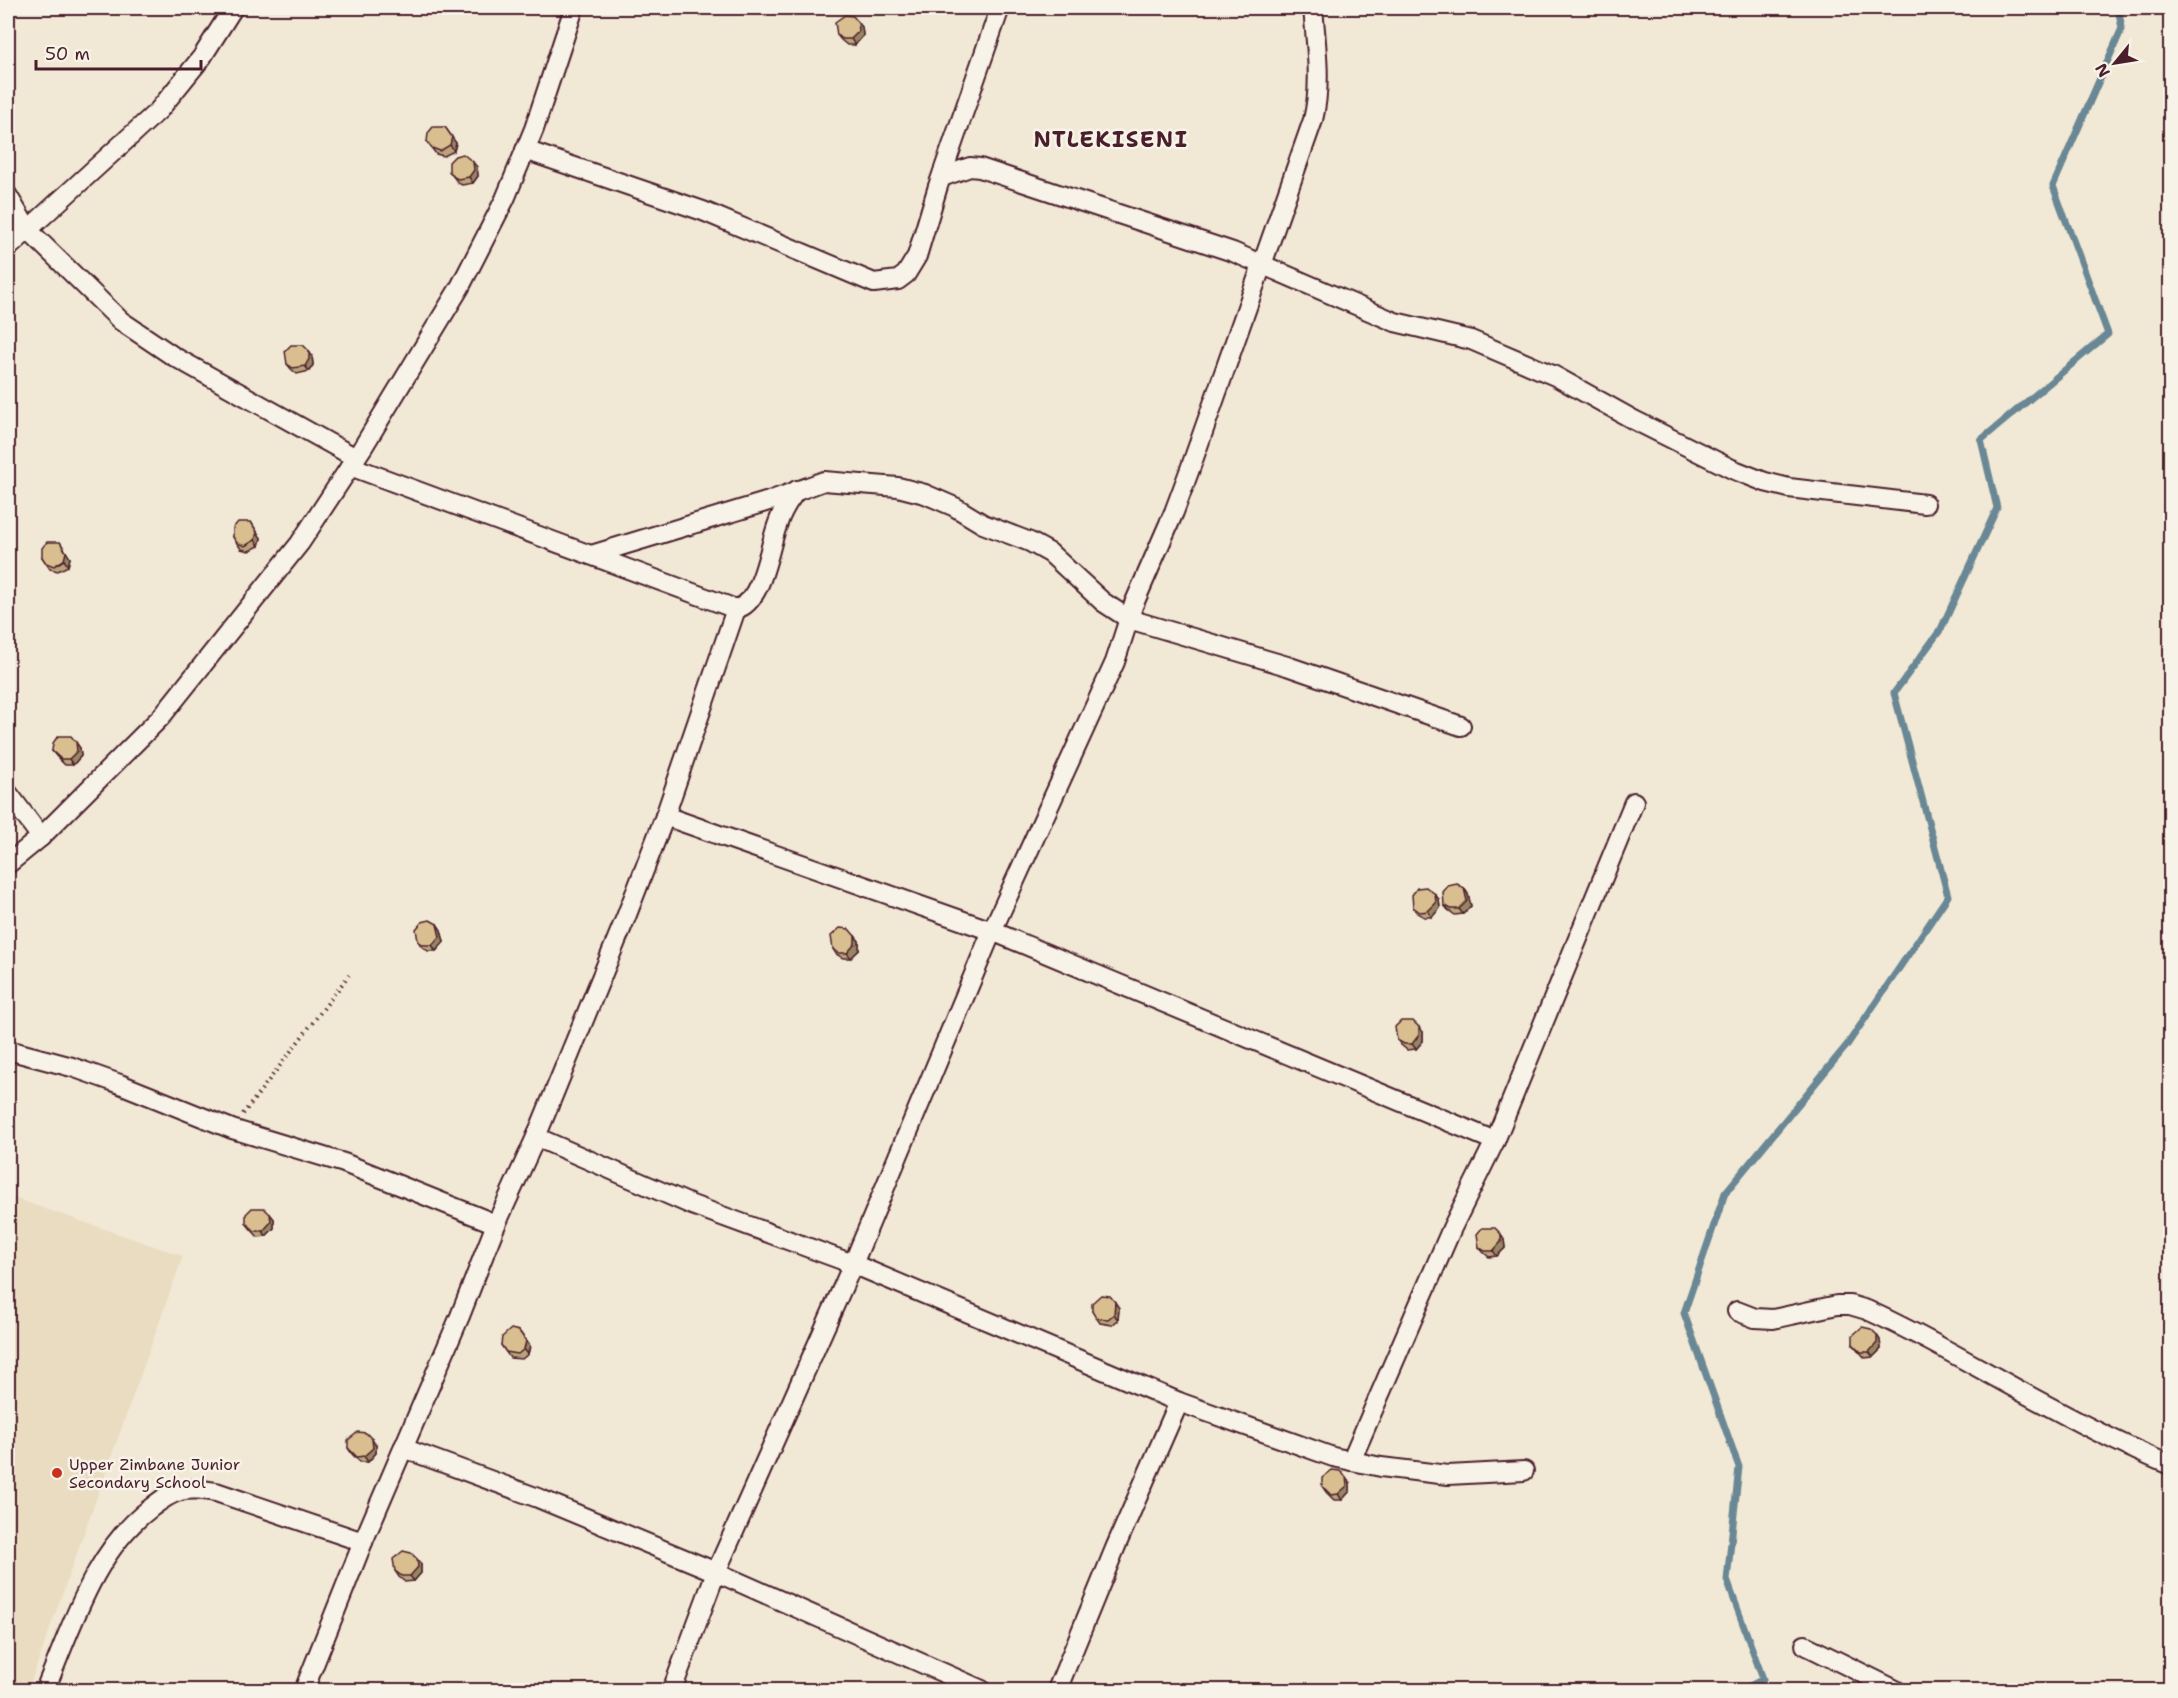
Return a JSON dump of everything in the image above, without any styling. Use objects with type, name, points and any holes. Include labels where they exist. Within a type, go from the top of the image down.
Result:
[{"type":"street","points":[[8,248],[159,110],[202,57],[233,8]]},
{"type":"street","points":[[8,864],[41,837],[161,717],[300,543],[353,462],[460,287],[506,199],[574,8]]},
{"type":"street","points":[[525,150],[703,212],[874,283],[898,280],[912,267],[1000,8]]},
{"type":"street","points":[[672,1690],[716,1572],[853,1264],[992,930],[1115,662],[1150,565],[1174,512],[1284,199],[1299,163],[1317,102],[1313,8]]},
{"type":"street","points":[[942,177],[970,167],[980,168],[1233,252],[1395,322],[1471,340],[1555,376],[1634,420],[1732,469],[1765,482],[1789,488],[1924,504]]},
{"type":"street","points":[[8,196],[28,230],[121,321],[173,356],[353,462],[736,609]]},
{"type":"street","points":[[591,555],[769,501],[824,481],[898,487],[925,494],[955,507],[983,524],[1030,542],[1050,553],[1103,602],[1129,619],[1287,666],[1461,726]]},
{"type":"street","points":[[304,1690],[402,1448],[460,1316],[496,1224],[536,1137],[626,917],[665,816],[736,609],[746,604],[755,595],[779,519],[797,490]]},
{"type":"street","points":[[8,793],[41,837]]},
{"type":"street","points":[[1351,1461],[1452,1228],[1495,1141],[1634,802]]},
{"type":"street","points":[[665,816],[992,930],[1495,1141]]},
{"type":"street","points":[[8,1050],[72,1067],[231,1129],[344,1163],[496,1224]]},
{"type":"street","points":[[536,1137],[692,1205],[853,1264],[1179,1402],[1333,1458],[1381,1467],[1448,1475],[1524,1471]]},
{"type":"street","points":[[1737,1311],[1755,1318],[1773,1319],[1836,1305],[1850,1305],[1867,1310],[1962,1358],[2049,1407],[2129,1448],[2170,1465]]},
{"type":"street","points":[[1057,1690],[1116,1546],[1179,1402]]},
{"type":"street","points":[[402,1448],[538,1498],[716,1572],[982,1690]]},
{"type":"street","points":[[45,1690],[87,1589],[105,1557],[136,1518],[164,1498],[179,1491],[196,1489],[216,1492],[363,1542]]},
{"type":"street","points":[[1805,1645],[1896,1690]]},
{"type":"path","points":[[231,1129],[349,975]]},
{"type":"shaded area","name":"Upper Zimbane Junior Secondary School","points":[[8,1196],[183,1256],[28,1690],[8,1690]]},
{"type":"building","points":[[845,15],[853,16],[858,22],[859,31],[851,39],[843,39],[837,35],[835,22]]},
{"type":"building","points":[[433,127],[445,127],[452,137],[450,145],[440,151],[432,148],[427,142],[428,133]]},
{"type":"building","points":[[463,154],[473,162],[474,170],[469,177],[458,179],[449,171],[449,162],[455,156]]},
{"type":"building","points":[[291,345],[303,345],[309,351],[309,359],[305,366],[293,368],[287,364],[285,351]]},
{"type":"building","points":[[238,522],[251,522],[257,532],[255,540],[245,546],[237,543],[233,537],[233,528]]},
{"type":"building","points":[[47,542],[60,542],[66,552],[64,560],[54,566],[46,563],[42,557],[42,548]]},
{"type":"building","points":[[58,736],[71,736],[76,742],[77,751],[69,759],[61,759],[52,751],[53,743]]},
{"type":"building","points":[[1457,884],[1464,888],[1467,901],[1459,909],[1451,909],[1444,905],[1443,892],[1448,886]]},
{"type":"building","points":[[1426,887],[1435,894],[1436,903],[1428,911],[1420,912],[1413,907],[1412,895],[1417,888]]},
{"type":"building","points":[[430,920],[437,924],[440,937],[432,945],[424,945],[418,941],[416,929],[422,922]]},
{"type":"building","points":[[840,928],[849,929],[855,936],[855,944],[847,953],[839,953],[833,949],[831,936]]},
{"type":"building","points":[[1401,1021],[1413,1021],[1419,1027],[1419,1035],[1412,1044],[1404,1044],[1397,1040],[1395,1027]]},
{"type":"building","points":[[252,1208],[264,1208],[270,1214],[271,1222],[263,1231],[255,1231],[246,1223],[246,1214]]},
{"type":"building","points":[[1482,1228],[1495,1228],[1501,1234],[1501,1242],[1493,1251],[1485,1251],[1479,1247],[1477,1234]]},
{"type":"building","points":[[1101,1295],[1110,1296],[1115,1302],[1114,1314],[1108,1319],[1096,1318],[1092,1311],[1092,1303]]},
{"type":"building","points":[[1862,1327],[1871,1329],[1877,1335],[1877,1343],[1869,1352],[1861,1352],[1853,1344],[1853,1335]]},
{"type":"building","points":[[511,1329],[519,1331],[526,1341],[524,1349],[518,1354],[506,1352],[501,1345],[502,1337]]},
{"type":"building","points":[[358,1432],[366,1433],[372,1439],[373,1448],[364,1456],[357,1457],[348,1448],[348,1440]]},
{"type":"building","points":[[1332,1470],[1340,1471],[1346,1477],[1347,1486],[1338,1494],[1331,1495],[1322,1486],[1322,1478]]},
{"type":"building","points":[[403,1551],[411,1553],[417,1559],[418,1567],[410,1576],[402,1576],[395,1571],[393,1559]]},
{"type":"waterway","points":[[1742,1690],[1763,1679],[1727,1580],[1739,1467],[1684,1313],[1725,1193],[1847,1045],[1948,896],[1894,693],[1941,629],[1997,508],[1981,440],[2108,334],[2053,186],[2122,28],[2118,8]]},
{"type":"place","name":"Upper Zimbane Junior Secondary School","points":[[57,1473]]},
{"type":"district","name":"NTLEKISENI","points":[[1111,139]]}]
